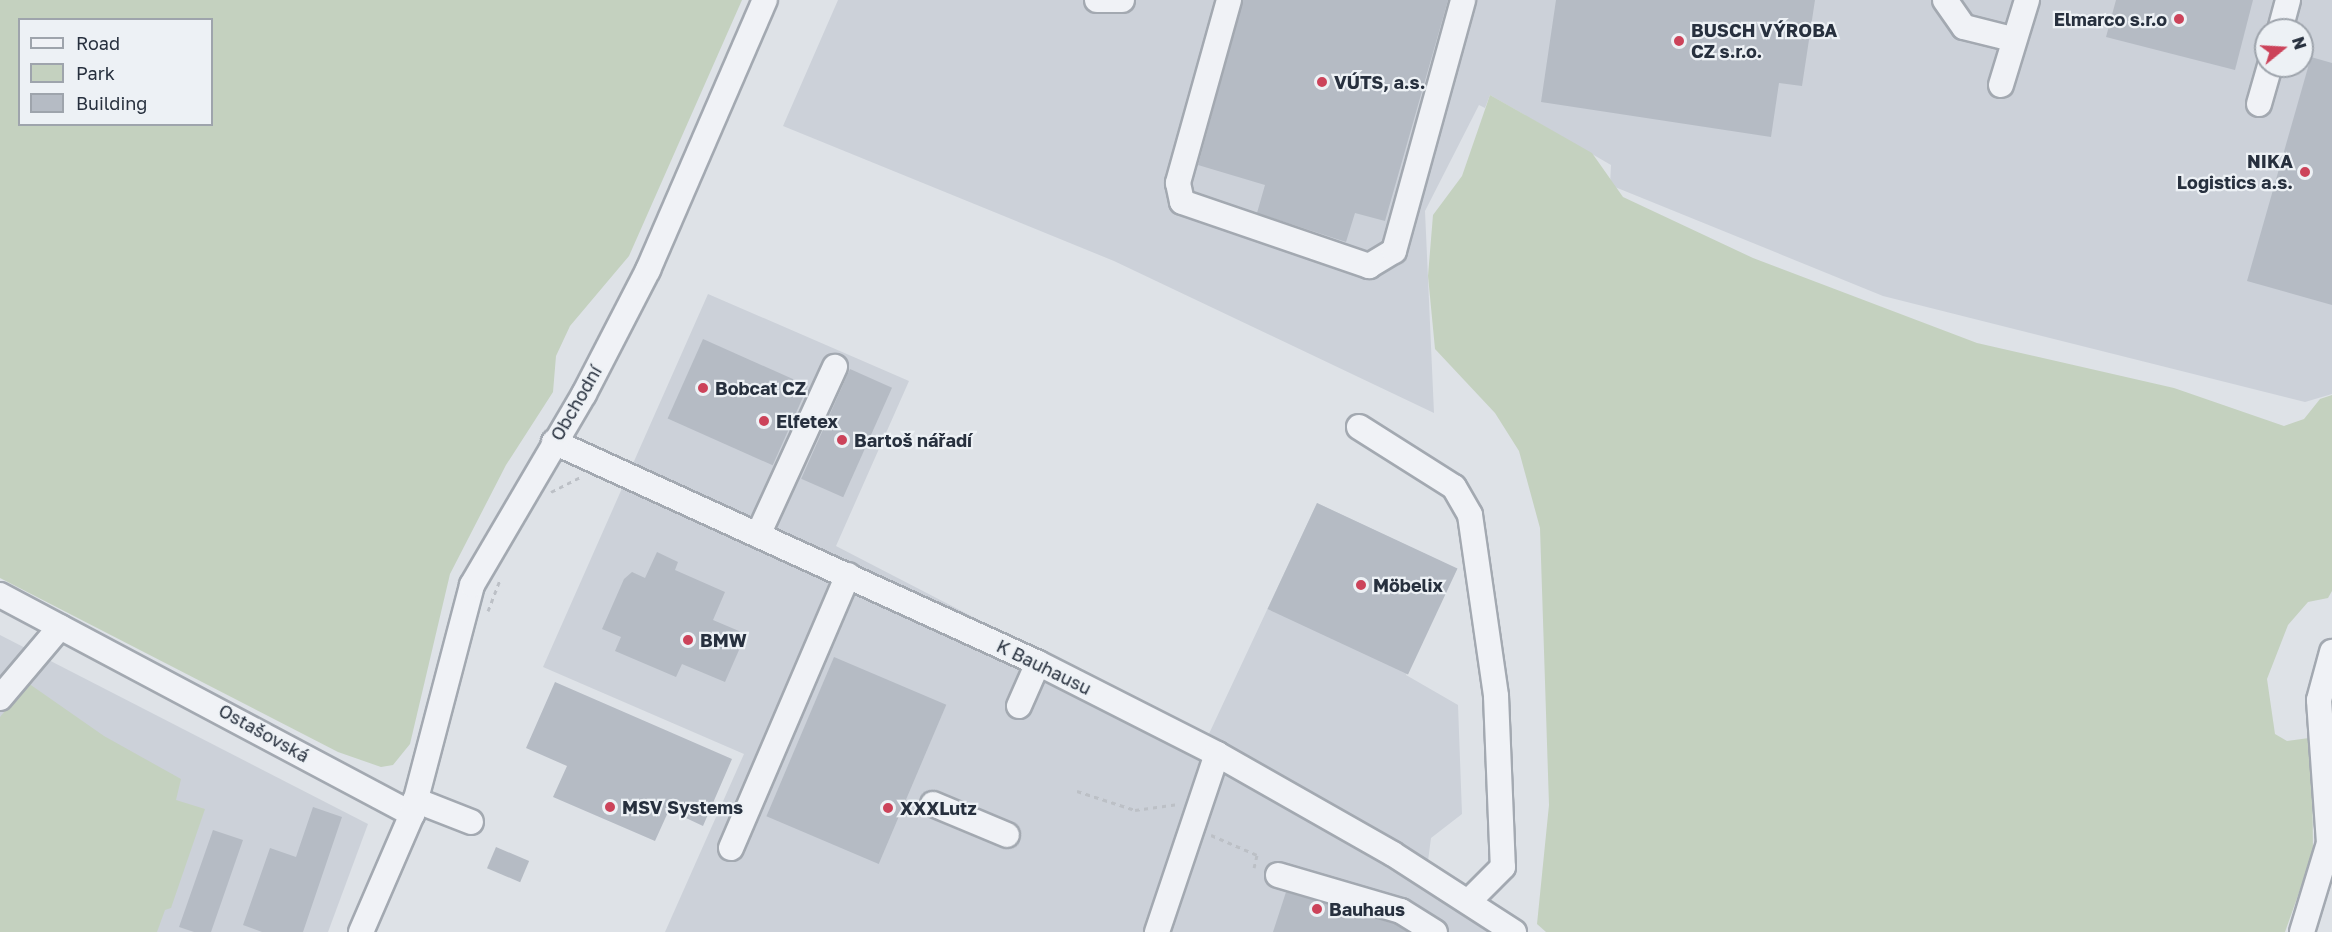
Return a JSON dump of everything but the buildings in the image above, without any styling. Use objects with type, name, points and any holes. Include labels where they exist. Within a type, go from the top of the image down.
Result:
[{"type":"street","name":"Obchodní","points":[[414,807],[472,585],[554,442],[648,270],[765,0]]},
{"type":"street","points":[[1098,0],[1122,0]]},
{"type":"street","points":[[1230,0],[1178,183],[1182,202],[1369,266],[1394,251],[1463,0]]},
{"type":"street","points":[[1945,0],[1964,27],[2012,39]]},
{"type":"street","points":[[2001,85],[2012,39],[2027,0]]},
{"type":"street","points":[[2283,18],[2288,0]]},
{"type":"street","points":[[2259,104],[2267,78]]},
{"type":"street","points":[[758,536],[835,367]]},
{"type":"street","points":[[1359,427],[1454,487],[1470,515],[1496,696],[1503,867],[1469,901]]},
{"type":"street","name":"K Bauhausu","points":[[554,442],[1038,663],[1217,754],[1469,901],[1514,932]]},
{"type":"street","points":[[731,848],[848,575]]},
{"type":"street","name":"Ostašovská","points":[[0,596],[414,807],[471,822]]},
{"type":"street","points":[[0,698],[60,627]]},
{"type":"street","points":[[2302,932],[2329,843],[2319,700],[2332,652]]},
{"type":"street","points":[[1019,706],[1038,663]]},
{"type":"street","points":[[1157,932],[1217,754]]},
{"type":"street","points":[[933,804],[1007,835]]},
{"type":"street","points":[[361,932],[414,807]]},
{"type":"street","points":[[1278,875],[1401,911],[1435,932]]},
{"type":"path","points":[[545,502],[558,488],[590,475]]},
{"type":"path","points":[[484,621],[504,571]]},
{"type":"path","points":[[1077,791],[1135,810],[1178,804],[1187,798],[1199,804]]},
{"type":"path","points":[[1207,829],[1220,844],[1257,855],[1254,868]]},
{"type":"shaded area","points":[[838,0],[2332,0],[2332,394],[2305,402],[1883,296],[1610,185],[1611,165],[1490,95],[1485,108],[1479,105],[1425,211],[1434,413],[1114,261],[783,126]]},
{"type":"shaded area","points":[[708,294],[909,381],[836,546],[1207,738],[1317,503],[1457,569],[1406,675],[1458,705],[1462,814],[1431,838],[1428,861],[1523,932],[665,932],[744,754],[543,667]]},
{"type":"shaded area","points":[[0,635],[368,824],[328,932],[0,932]]},
{"type":"green space","points":[[0,0],[742,0],[629,256],[570,326],[556,356],[553,392],[506,465],[450,574],[410,744],[393,765],[381,767],[338,752],[0,578]]},
{"type":"green space","points":[[1490,95],[1592,153],[1623,197],[1753,258],[1977,343],[2174,388],[2284,426],[2304,419],[2320,399],[2332,395],[2332,591],[2328,598],[2308,602],[2288,625],[2267,679],[2275,734],[2287,741],[2309,738],[2312,746],[2313,853],[2285,932],[1546,932],[1537,924],[1549,805],[1540,528],[1519,451],[1495,413],[1435,349],[1428,276],[1433,215],[1462,176]]},
{"type":"green space","points":[[28,683],[104,736],[181,779],[176,800],[205,809],[171,908],[165,910],[157,932],[0,932],[0,717]]},
{"type":"place","name":"Elmarco s.r.o","points":[[2179,19]]},
{"type":"place","name":"BUSCH VÝROBA CZ s.r.o.","points":[[1679,41]]},
{"type":"place","name":"VÚTS, a.s.","points":[[1322,82]]},
{"type":"place","name":"NIKA Logistics a.s.","points":[[2305,172]]},
{"type":"place","name":"Bobcat CZ","points":[[703,388]]},
{"type":"place","name":"Elfetex","points":[[764,421]]},
{"type":"place","name":"Bartoš nářadí","points":[[842,440]]},
{"type":"place","name":"Möbelix","points":[[1361,585]]},
{"type":"place","name":"BMW","points":[[688,640]]},
{"type":"place","name":"MSV Systems","points":[[610,807]]},
{"type":"place","name":"XXXLutz","points":[[888,808]]},
{"type":"place","name":"Bauhaus","points":[[1317,909]]}]
